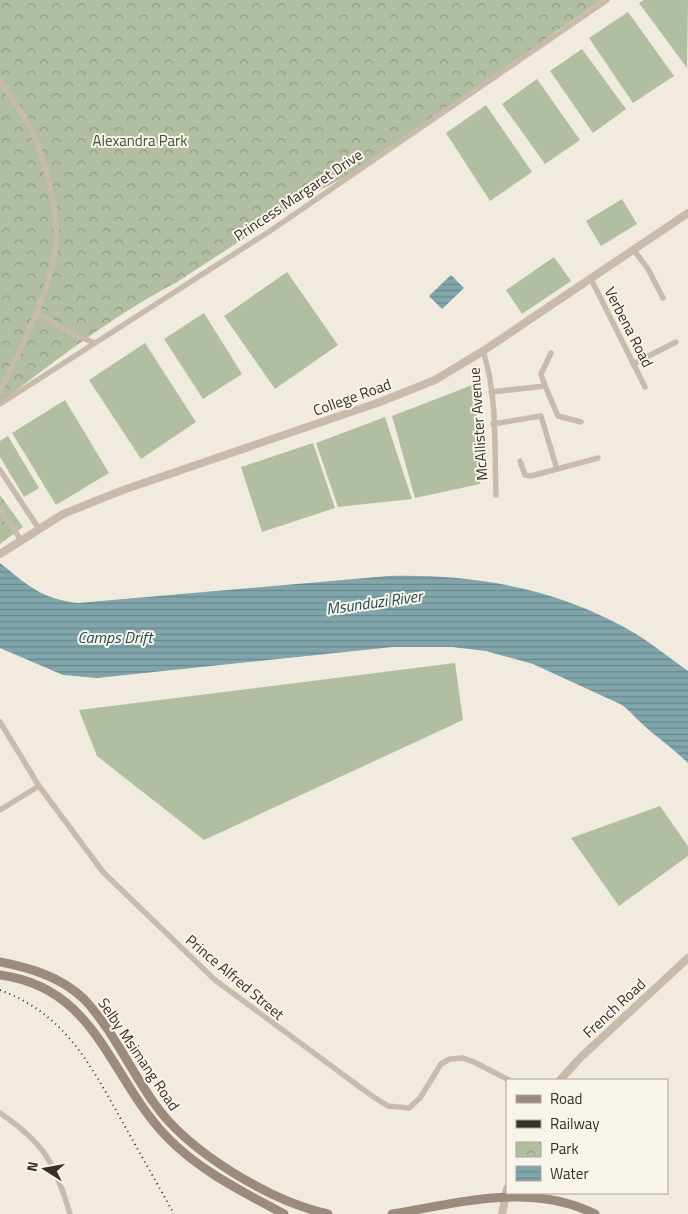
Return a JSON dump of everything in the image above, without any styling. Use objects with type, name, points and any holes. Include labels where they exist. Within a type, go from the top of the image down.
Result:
[{"type":"main road","points":[[0,955],[16,966]]},
{"type":"main road","name":"Selby Msimang Road","points":[[0,962],[58,980],[84,999],[172,1126],[200,1151],[280,1198],[328,1214]]},
{"type":"main road","name":"Selby Msimang Road","points":[[0,975],[38,984],[69,1004],[89,1024],[144,1110],[167,1138],[199,1165],[284,1214]]},
{"type":"main road","points":[[392,1214],[505,1193]]},
{"type":"main road","points":[[520,1194],[536,1195],[566,1203],[595,1214]]},
{"type":"street","name":"Princess Margaret Drive","points":[[0,404],[273,229],[606,0]]},
{"type":"street","points":[[0,81],[32,131],[44,164],[57,229],[54,258],[36,312],[0,392]]},
{"type":"street","name":"College Road","points":[[0,554],[63,514],[123,490],[403,393],[435,380],[483,351],[688,213]]},
{"type":"street","points":[[633,249],[648,269],[663,298]]},
{"type":"street","name":"Verbena Road","points":[[591,279],[645,387]]},
{"type":"street","points":[[36,312],[65,330],[94,343]]},
{"type":"street","points":[[634,364],[676,342]]},
{"type":"street","name":"McAllister Avenue","points":[[483,351],[491,392],[496,495]]},
{"type":"street","points":[[551,354],[541,374],[558,416],[581,422]]},
{"type":"street","points":[[491,392],[545,386]]},
{"type":"street","points":[[492,424],[541,416],[557,469]]},
{"type":"street","points":[[520,460],[527,476],[598,458]]},
{"type":"street","points":[[0,470],[39,529]]},
{"type":"street","points":[[0,509],[21,540]]},
{"type":"street","name":"Prince Alfred Street","points":[[0,722],[39,786],[103,872],[196,964],[267,1020],[384,1104],[398,1108],[414,1105],[441,1064],[455,1058],[474,1062],[507,1079]]},
{"type":"street","points":[[0,810],[39,786]]},
{"type":"street","name":"French Road","points":[[561,1079],[581,1057],[688,958]]},
{"type":"street","points":[[0,1112],[20,1126],[41,1147],[57,1174],[70,1214]]},
{"type":"street","points":[[502,1214],[505,1193]]},
{"type":"green space","name":"Alexandra Park","points":[[0,0],[602,0],[555,32],[497,79],[436,114],[376,161],[312,194],[177,282],[108,323],[0,403]]},
{"type":"green space","points":[[644,0],[688,0],[687,68],[639,3]]},
{"type":"green space","points":[[628,12],[674,76],[633,103],[589,38]]},
{"type":"green space","points":[[582,49],[626,109],[593,133],[550,71]]},
{"type":"green space","points":[[537,79],[580,140],[545,164],[502,104]]},
{"type":"green space","points":[[486,105],[532,172],[490,201],[446,133]]},
{"type":"green space","points":[[622,199],[637,224],[601,246],[586,221]]},
{"type":"green space","points":[[554,257],[571,281],[522,314],[506,290]]},
{"type":"green space","points":[[287,272],[338,345],[275,389],[224,316]]},
{"type":"green space","points":[[204,313],[242,374],[203,399],[164,339]]},
{"type":"green space","points":[[145,343],[196,422],[141,459],[89,380]]},
{"type":"green space","points":[[475,384],[480,484],[415,498],[392,416]]},
{"type":"green space","points":[[65,400],[109,473],[56,505],[12,433]]},
{"type":"green space","points":[[385,417],[412,499],[338,507],[316,443]]},
{"type":"green space","points":[[8,436],[39,488],[24,497],[0,457],[0,441]]},
{"type":"green space","points":[[313,443],[335,508],[262,532],[241,467]]},
{"type":"green space","points":[[0,495],[23,527],[0,544]]},
{"type":"green space","points":[[455,663],[463,720],[204,840],[97,756],[79,710]]},
{"type":"green space","points":[[660,806],[688,846],[688,856],[619,906],[571,838]]},
{"type":"water","points":[[451,275],[464,288],[442,309],[429,296]]},
{"type":"water","name":"Camps Drift","points":[[0,563],[36,590],[54,598],[78,603],[388,576],[420,576],[484,581],[547,595],[607,618],[643,638],[688,671],[688,763],[620,704],[533,664],[486,651],[452,647],[393,647],[97,678],[63,675],[0,648]]},
{"type":"railway","points":[[0,990],[23,1000],[42,1013],[59,1027],[73,1043],[99,1080],[174,1214]]},
{"type":"water label","name":"Msunduzi River","points":[[374,602]]}]
